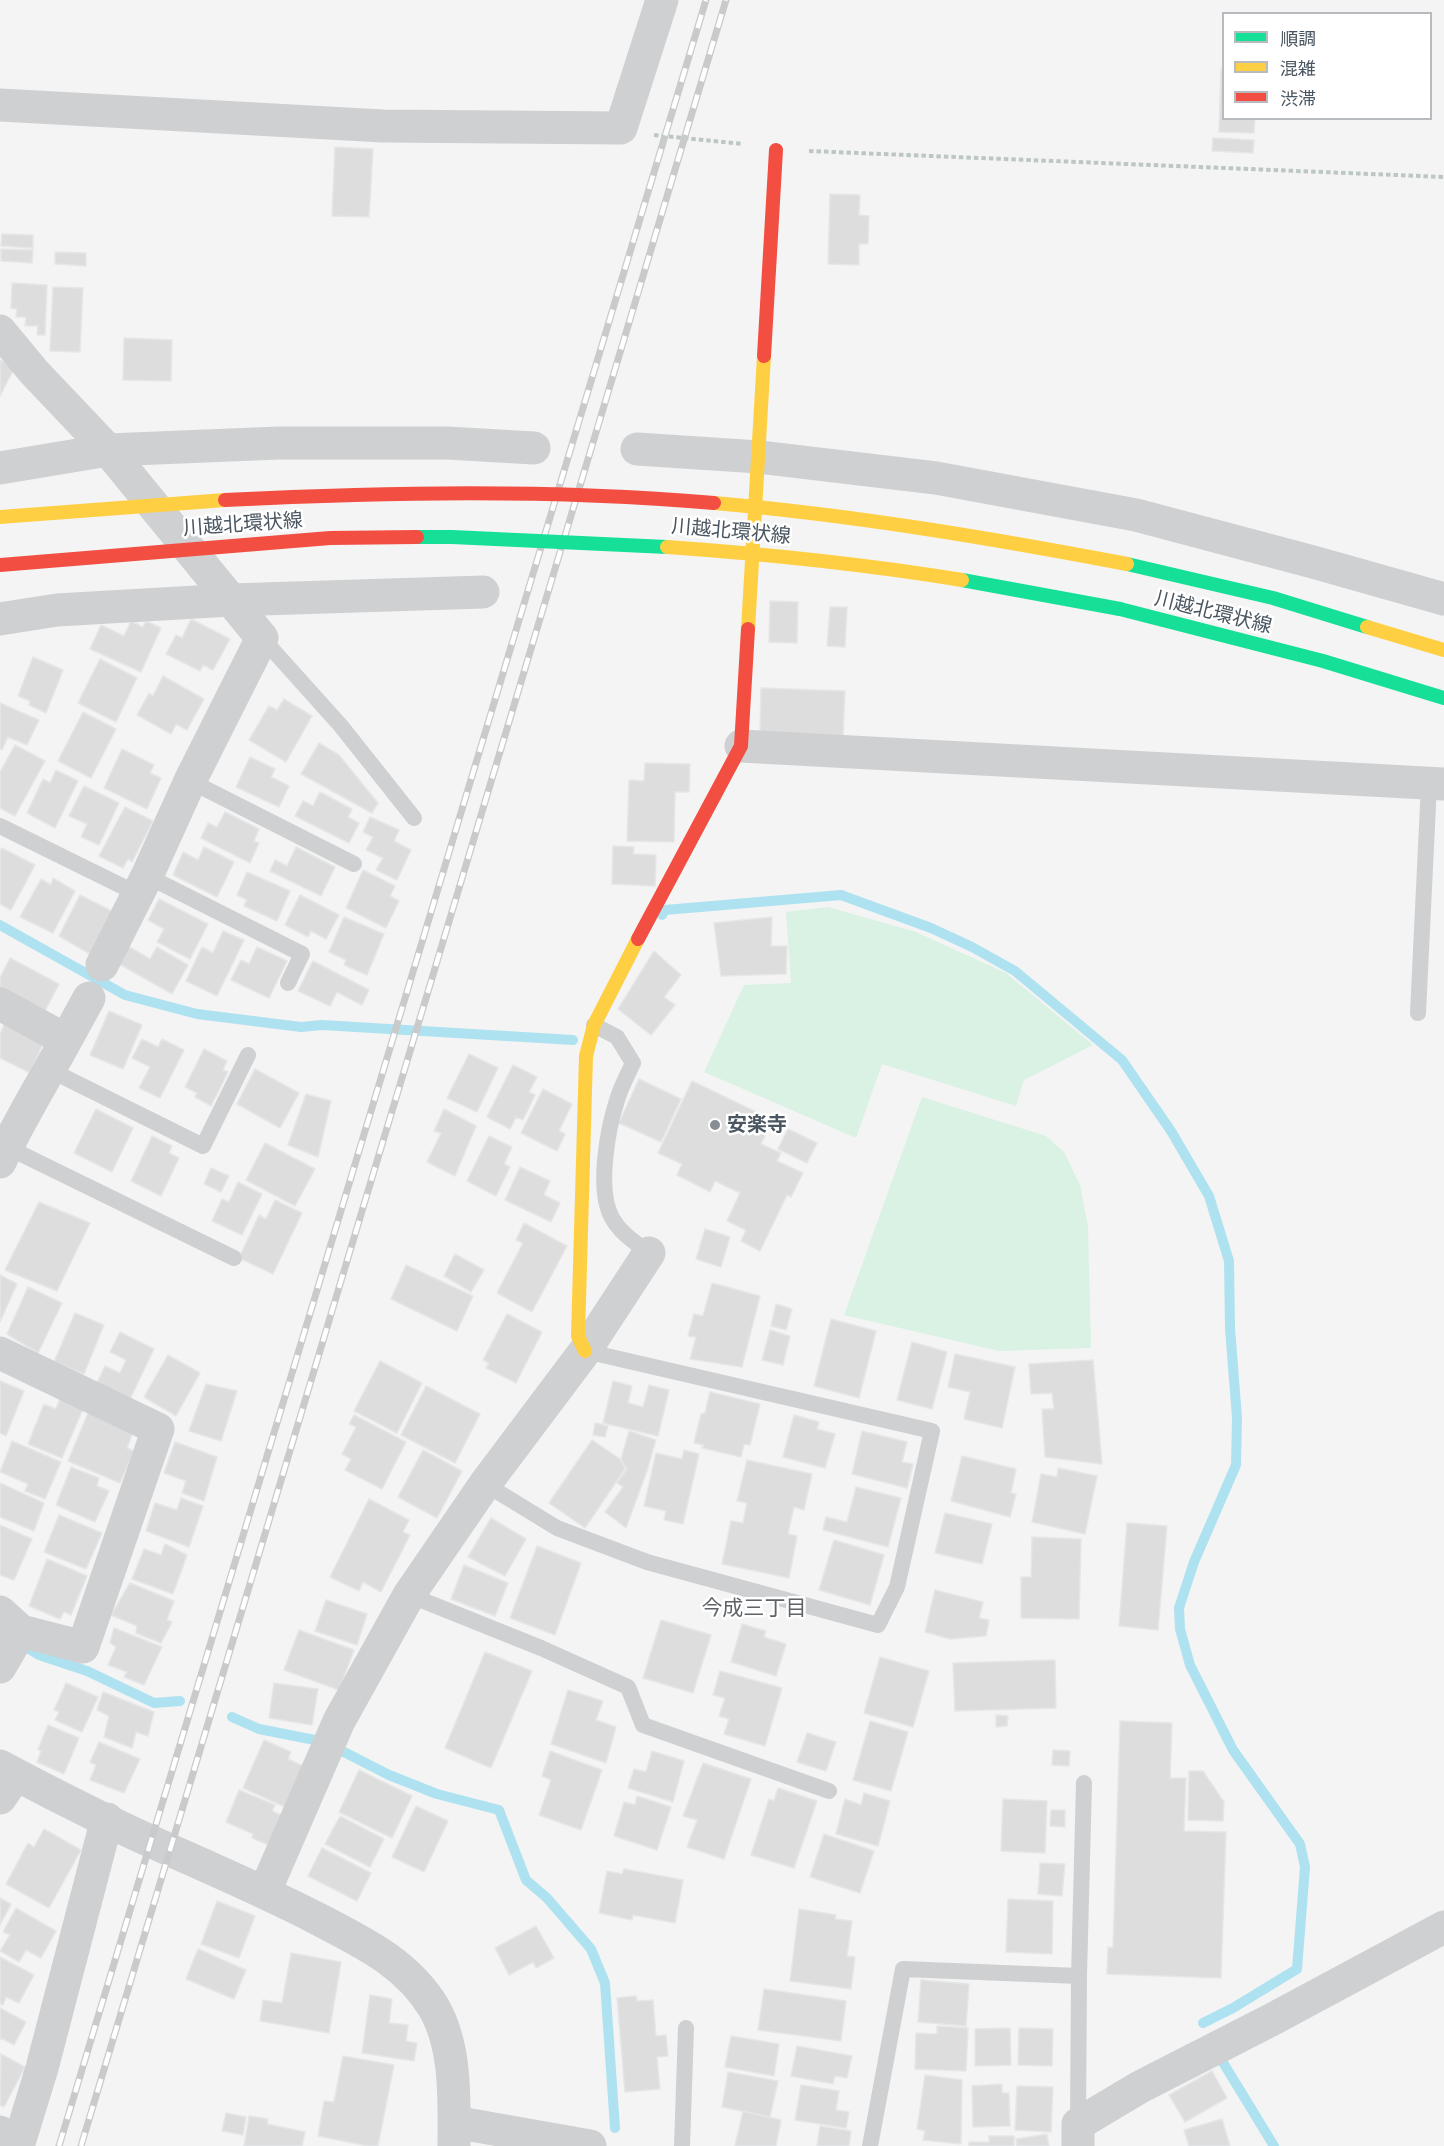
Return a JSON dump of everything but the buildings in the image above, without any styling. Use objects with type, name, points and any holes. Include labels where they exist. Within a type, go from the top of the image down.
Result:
[{"type":"main road","points":[[585,1351],[578,1336],[586,1056],[594,1025],[741,746],[776,150]]},
{"type":"main road","name":"川越北環状線","points":[[0,518],[113,507],[331,495],[453,493],[630,498],[772,508],[905,525],[1025,544],[1126,564],[1273,598],[1444,650]]},
{"type":"main road","name":"川越北環状線","points":[[0,564],[330,538],[475,538],[628,544],[769,554],[899,570],[1018,589],[1120,609],[1262,645],[1403,684],[1444,698]]},
{"type":"street","points":[[0,105],[383,126],[621,128],[662,0]]},
{"type":"street","points":[[0,331],[34,372],[108,450],[262,638],[190,781],[143,885],[102,964]]},
{"type":"street","points":[[0,468],[108,450],[279,443],[447,443],[534,448]]},
{"type":"street","points":[[637,449],[759,457],[936,478],[1136,515],[1444,599]]},
{"type":"street","points":[[0,619],[57,610],[231,600],[483,592]]},
{"type":"street","points":[[741,746],[1437,784]]},
{"type":"street","points":[[3,1155],[24,1111],[50,1070],[89,998]]},
{"type":"street","points":[[0,1004],[66,1040]]},
{"type":"street","points":[[265,1891],[339,1721],[409,1595],[485,1484],[585,1351],[650,1252]]},
{"type":"street","points":[[0,1353],[158,1429],[83,1647],[10,1622],[0,1667]]},
{"type":"street","points":[[5,1780],[107,1820],[169,1850],[265,1891],[370,1946],[391,1960],[422,1989],[445,2031],[452,2066],[454,2134],[590,2146]]},
{"type":"street","points":[[0,2132],[19,2143],[42,2068],[107,1820]]},
{"type":"street","points":[[1078,2135],[1140,2087],[1444,1927]]},
{"type":"lane","points":[[262,638],[341,726],[414,818]]},
{"type":"lane","points":[[190,781],[354,864]]},
{"type":"lane","points":[[1418,1013],[1437,784]]},
{"type":"lane","points":[[0,826],[302,954],[288,983]]},
{"type":"lane","points":[[594,1025],[617,1037],[633,1063],[618,1097],[608,1140],[604,1194],[612,1218],[626,1236],[650,1252]]},
{"type":"lane","points":[[50,1070],[203,1146],[248,1055]]},
{"type":"lane","points":[[3,1155],[234,1258]]},
{"type":"lane","points":[[485,1484],[557,1528],[647,1562],[878,1625],[897,1587],[932,1431],[585,1351]]},
{"type":"lane","points":[[409,1595],[541,1648],[628,1687],[644,1725],[829,1791]]},
{"type":"lane","points":[[1078,2135],[1084,1783]]},
{"type":"lane","points":[[870,2146],[903,1969],[1079,1976]]},
{"type":"lane","points":[[682,2146],[686,2028]]},
{"type":"path","points":[[621,128],[639,134],[758,145],[776,150],[1444,177]]},
{"type":"green space","points":[[828,907],[916,932],[1006,973],[1093,1045],[1024,1080],[1016,1106],[882,1064],[856,1138],[704,1072],[744,985],[791,983],[786,912]]},
{"type":"green space","points":[[922,1097],[1046,1136],[1064,1152],[1080,1185],[1088,1226],[1091,1348],[999,1351],[844,1315]]},
{"type":"waterway","points":[[662,915],[665,910],[841,895],[931,928],[972,947],[1015,971],[1122,1060],[1171,1131],[1209,1196],[1229,1261],[1230,1328],[1237,1418],[1236,1465],[1194,1562],[1179,1608],[1180,1629],[1190,1665],[1233,1750],[1300,1844],[1305,1867],[1297,1969],[1233,2008],[1203,2023]]},
{"type":"waterway","points":[[0,925],[125,995],[197,1014],[301,1027],[322,1025],[573,1040]]},
{"type":"waterway","points":[[21,1644],[39,1655],[87,1671],[154,1703],[180,1701]]},
{"type":"waterway","points":[[232,1717],[259,1729],[320,1741]]},
{"type":"waterway","points":[[342,1751],[389,1775],[437,1794],[499,1810],[526,1880],[547,1898],[591,1949],[605,1983],[615,2128]]},
{"type":"waterway","points":[[1224,2064],[1274,2146]]},
{"type":"railway","points":[[59,2146],[706,0]]},
{"type":"railway","points":[[81,2146],[726,0]]},
{"type":"traffic: fast","points":[[417,537],[667,547]]},
{"type":"traffic: fast","points":[[1127,564],[1273,598],[1367,627]]},
{"type":"traffic: fast","points":[[962,580],[1120,609]]},
{"type":"traffic: fast","points":[[1120,609],[1323,661],[1444,698]]},
{"type":"traffic: slow","points":[[748,629],[764,356]]},
{"type":"traffic: slow","points":[[0,517],[225,500]]},
{"type":"traffic: slow","points":[[714,503],[921,528],[1127,564]]},
{"type":"traffic: slow","points":[[667,547],[815,560],[962,580]]},
{"type":"traffic: slow","points":[[1367,627],[1444,650]]},
{"type":"traffic: slow","points":[[585,1351],[578,1336],[586,1056],[594,1025],[638,939]]},
{"type":"traffic: jam","points":[[764,356],[776,150]]},
{"type":"traffic: jam","points":[[225,500],[470,493],[592,496],[714,503]]},
{"type":"traffic: jam","points":[[0,565],[330,538],[417,537]]},
{"type":"traffic: jam","points":[[638,939],[741,746],[748,629]]},
{"type":"place","name":"安楽寺","points":[[715,1125]]},
{"type":"district","name":"今成三丁目","points":[[754,1609]]}]
